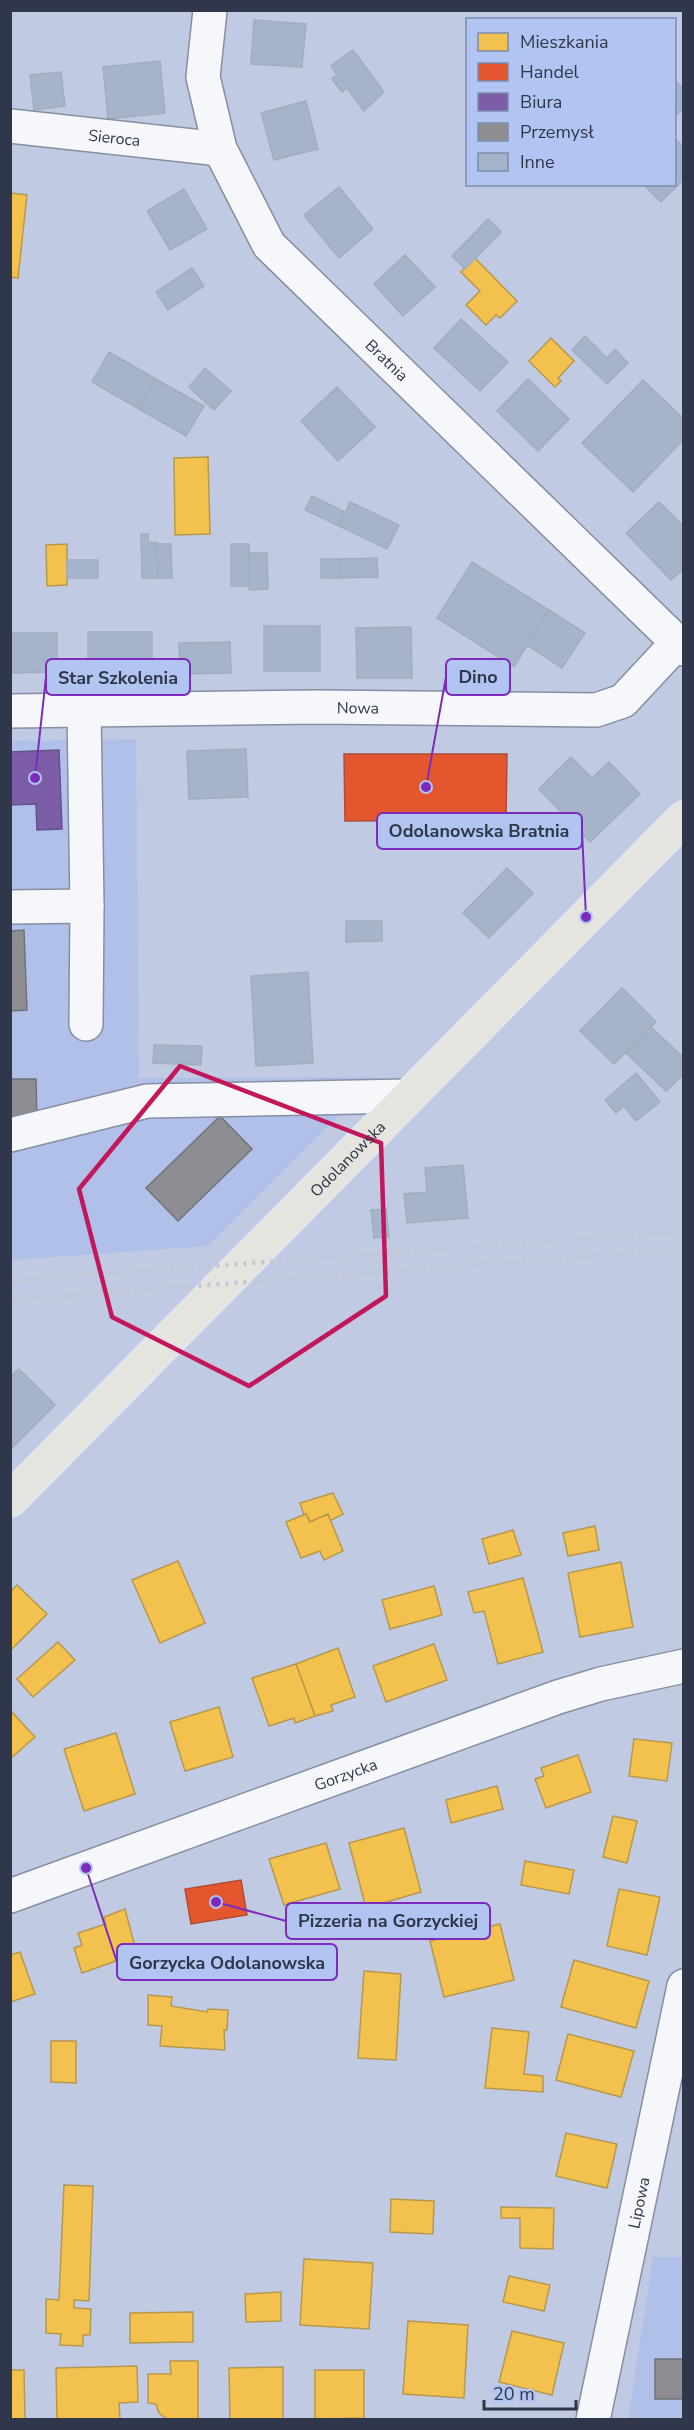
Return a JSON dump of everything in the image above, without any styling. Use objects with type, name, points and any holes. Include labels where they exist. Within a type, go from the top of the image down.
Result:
[{"type":"main road","name":"Odolanowska","points":[[10,1500],[684,818]]},
{"type":"street","name":"Bratnia","points":[[210,10],[203,77],[220,149],[269,245],[680,646]]},
{"type":"street","name":"Sieroca","points":[[10,126],[220,149]]},
{"type":"street","name":"Nowa","points":[[10,711],[317,707],[596,710],[623,701],[680,646]]},
{"type":"street","points":[[84,710],[86,1024]]},
{"type":"street","points":[[10,907],[87,906]]},
{"type":"street","points":[[10,1135],[147,1101],[408,1096]]},
{"type":"street","name":"Gorzycka","points":[[10,1896],[558,1697],[601,1684],[684,1666]]},
{"type":"street","name":"Lipowa","points":[[593,2420],[684,1986]]},
{"type":"highlighted area","points":[[180,1066],[381,1143],[386,1296],[249,1386],[112,1317],[79,1189]]},
{"type":"shaded area","points":[[136,739],[139,1078],[377,1077],[208,1246],[11,1260],[11,741]]},
{"type":"shaded area","points":[[653,2257],[683,2257],[683,2419],[628,2420]]},
{"type":"building: Mieszkania","points":[[10,193],[27,195],[18,278],[10,277]]},
{"type":"building: Mieszkania","points":[[475,258],[517,301],[500,318],[496,315],[486,325],[466,305],[480,291],[461,272]]},
{"type":"building: Mieszkania","points":[[551,338],[574,361],[558,378],[561,381],[555,387],[529,361]]},
{"type":"building: Mieszkania","points":[[208,457],[210,534],[175,535],[174,458]]},
{"type":"building: Mieszkania","points":[[67,544],[67,585],[47,586],[46,545]]},
{"type":"building: Mieszkania","points":[[333,1493],[343,1514],[330,1521],[328,1514],[310,1522],[306,1514],[304,1515],[300,1503]]},
{"type":"building: Mieszkania","points":[[306,1514],[310,1522],[328,1514],[343,1551],[324,1560],[320,1551],[301,1558],[286,1522]]},
{"type":"building: Mieszkania","points":[[595,1526],[599,1550],[568,1556],[563,1533]]},
{"type":"building: Mieszkania","points":[[513,1530],[521,1555],[489,1564],[482,1539]]},
{"type":"building: Mieszkania","points":[[178,1561],[205,1623],[160,1643],[132,1580]]},
{"type":"building: Mieszkania","points":[[621,1562],[633,1627],[580,1637],[568,1573]]},
{"type":"building: Mieszkania","points":[[523,1578],[543,1652],[498,1664],[484,1611],[474,1613],[468,1592]]},
{"type":"building: Mieszkania","points":[[17,1585],[47,1614],[10,1651],[10,1592]]},
{"type":"building: Mieszkania","points":[[434,1586],[442,1615],[390,1629],[382,1600]]},
{"type":"building: Mieszkania","points":[[58,1642],[75,1660],[33,1697],[17,1679]]},
{"type":"building: Mieszkania","points":[[434,1644],[447,1680],[386,1702],[373,1666]]},
{"type":"building: Mieszkania","points":[[338,1648],[355,1697],[331,1705],[333,1711],[315,1716],[296,1664]]},
{"type":"building: Mieszkania","points":[[296,1664],[315,1716],[295,1723],[294,1718],[269,1726],[252,1678]]},
{"type":"building: Mieszkania","points":[[219,1707],[233,1757],[185,1771],[170,1722]]},
{"type":"building: Mieszkania","points":[[10,1710],[35,1737],[10,1759]]},
{"type":"building: Mieszkania","points":[[116,1733],[135,1794],[84,1811],[64,1749]]},
{"type":"building: Mieszkania","points":[[634,1739],[672,1743],[667,1781],[629,1776]]},
{"type":"building: Mieszkania","points":[[578,1755],[591,1792],[546,1808],[535,1779],[544,1776],[541,1768]]},
{"type":"building: Mieszkania","points":[[497,1786],[503,1809],[451,1823],[446,1800]]},
{"type":"building: Mieszkania","points":[[613,1816],[637,1821],[627,1863],[603,1857]]},
{"type":"building: Mieszkania","points":[[404,1828],[421,1892],[366,1908],[349,1843]]},
{"type":"building: Mieszkania","points":[[326,1843],[340,1889],[284,1905],[269,1859]]},
{"type":"building: Mieszkania","points":[[525,1861],[574,1870],[569,1894],[521,1885]]},
{"type":"building: Mieszkania","points":[[619,1889],[660,1897],[647,1955],[607,1946]]},
{"type":"building: Mieszkania","points":[[125,1909],[135,1947],[128,1949],[130,1956],[82,1973],[74,1948],[82,1945],[78,1933],[106,1924],[104,1917]]},
{"type":"building: Mieszkania","points":[[500,1924],[514,1980],[444,1997],[430,1941]]},
{"type":"building: Mieszkania","points":[[20,1952],[35,1994],[10,2002],[10,1955]]},
{"type":"building: Mieszkania","points":[[574,1960],[649,1981],[636,2028],[561,2007]]},
{"type":"building: Mieszkania","points":[[364,1971],[401,1974],[396,2060],[358,2058]]},
{"type":"building: Mieszkania","points":[[148,1995],[172,1997],[171,2006],[207,2012],[208,2009],[228,2010],[227,2030],[224,2030],[225,2050],[160,2046],[162,2026],[148,2025]]},
{"type":"building: Mieszkania","points":[[492,2028],[529,2032],[524,2074],[543,2076],[543,2092],[485,2088]]},
{"type":"building: Mieszkania","points":[[568,2034],[634,2051],[621,2097],[556,2080]]},
{"type":"building: Mieszkania","points":[[51,2041],[76,2041],[76,2083],[51,2082]]},
{"type":"building: Mieszkania","points":[[566,2133],[617,2144],[607,2188],[556,2176]]},
{"type":"building: Mieszkania","points":[[64,2185],[93,2186],[89,2301],[74,2300],[74,2308],[91,2309],[90,2335],[83,2335],[83,2346],[60,2345],[61,2334],[46,2333],[46,2299],[59,2300]]},
{"type":"building: Mieszkania","points":[[391,2199],[434,2201],[433,2234],[390,2232]]},
{"type":"building: Mieszkania","points":[[501,2207],[554,2208],[553,2249],[520,2248],[520,2218],[501,2218]]},
{"type":"building: Mieszkania","points":[[304,2259],[373,2263],[369,2329],[300,2325]]},
{"type":"building: Mieszkania","points":[[509,2276],[550,2285],[544,2311],[503,2302]]},
{"type":"building: Mieszkania","points":[[281,2292],[281,2321],[246,2322],[245,2294]]},
{"type":"building: Mieszkania","points":[[193,2312],[193,2342],[130,2343],[130,2313]]},
{"type":"building: Mieszkania","points":[[408,2321],[468,2325],[464,2398],[403,2394]]},
{"type":"building: Mieszkania","points":[[512,2331],[564,2343],[552,2395],[499,2382]]},
{"type":"building: Mieszkania","points":[[170,2361],[198,2361],[198,2420],[167,2419],[159,2413],[156,2404],[148,2403],[148,2374],[171,2374]]},
{"type":"building: Mieszkania","points":[[137,2366],[138,2402],[119,2403],[120,2420],[57,2420],[56,2368]]},
{"type":"building: Mieszkania","points":[[283,2367],[283,2419],[230,2420],[229,2368]]},
{"type":"building: Mieszkania","points":[[10,2370],[24,2370],[25,2420],[10,2420]]},
{"type":"building: Mieszkania","points":[[315,2370],[364,2370],[364,2418],[315,2419]]},
{"type":"building: Handel","points":[[344,754],[507,754],[506,820],[345,821]]},
{"type":"building: Handel","points":[[241,1880],[247,1915],[191,1924],[185,1889]]},
{"type":"building: Biura","points":[[59,750],[62,829],[37,830],[36,804],[10,805],[10,752]]},
{"type":"building: Przemysł","points":[[24,930],[27,1010],[10,1011],[10,931]]},
{"type":"building: Przemysł","points":[[10,1079],[36,1079],[37,1123],[10,1123]]},
{"type":"building: Przemysł","points":[[220,1116],[252,1149],[178,1221],[146,1188]]},
{"type":"building: Przemysł","points":[[655,2359],[684,2359],[684,2399],[655,2399]]},
{"type":"building: Inne","points":[[254,20],[306,24],[302,67],[251,64]]},
{"type":"building: Inne","points":[[353,50],[384,92],[364,111],[347,88],[342,92],[332,79],[337,75],[331,66]]},
{"type":"building: Inne","points":[[160,61],[165,113],[108,119],[103,67]]},
{"type":"building: Inne","points":[[61,72],[65,106],[34,110],[30,75]]},
{"type":"building: Inne","points":[[676,82],[684,89],[684,108],[676,115]]},
{"type":"building: Inne","points":[[306,101],[318,149],[274,160],[261,113]]},
{"type":"building: Inne","points":[[676,140],[684,147],[684,179],[661,202],[645,186],[676,186]]},
{"type":"building: Inne","points":[[339,187],[373,229],[339,258],[304,215]]},
{"type":"building: Inne","points":[[184,189],[207,229],[170,250],[147,211]]},
{"type":"building: Inne","points":[[488,219],[501,232],[465,269],[452,256]]},
{"type":"building: Inne","points":[[405,255],[435,287],[403,316],[374,284]]},
{"type":"building: Inne","points":[[192,268],[204,286],[168,310],[156,292]]},
{"type":"building: Inne","points":[[461,319],[508,362],[480,391],[434,348]]},
{"type":"building: Inne","points":[[585,336],[607,358],[615,349],[628,363],[607,384],[572,350]]},
{"type":"building: Inne","points":[[109,352],[156,379],[139,409],[92,382]]},
{"type":"building: Inne","points":[[205,368],[231,391],[214,410],[189,387]]},
{"type":"building: Inne","points":[[156,379],[204,406],[186,436],[139,409]]},
{"type":"building: Inne","points":[[528,379],[569,419],[538,451],[497,411]]},
{"type":"building: Inne","points":[[643,380],[684,419],[684,439],[633,492],[582,443]]},
{"type":"building: Inne","points":[[337,387],[375,427],[338,461],[301,421]]},
{"type":"building: Inne","points":[[312,496],[345,512],[339,526],[305,510]]},
{"type":"building: Inne","points":[[350,502],[399,525],[387,549],[339,526]]},
{"type":"building: Inne","points":[[659,502],[684,527],[684,569],[671,580],[626,533]]},
{"type":"building: Inne","points":[[141,534],[148,534],[148,542],[157,543],[158,578],[142,578]]},
{"type":"building: Inne","points":[[157,544],[171,544],[172,578],[158,578]]},
{"type":"building: Inne","points":[[231,544],[249,544],[249,586],[231,586]]},
{"type":"building: Inne","points":[[249,553],[267,553],[268,589],[249,590]]},
{"type":"building: Inne","points":[[377,558],[378,577],[341,578],[340,559]]},
{"type":"building: Inne","points":[[321,559],[340,559],[341,578],[321,578]]},
{"type":"building: Inne","points":[[67,560],[98,560],[98,578],[67,578]]},
{"type":"building: Inne","points":[[472,562],[549,610],[514,667],[437,618]]},
{"type":"building: Inne","points":[[549,610],[585,633],[562,668],[527,645]]},
{"type":"building: Inne","points":[[264,626],[320,626],[320,671],[264,671]]},
{"type":"building: Inne","points":[[411,627],[412,678],[357,678],[356,628]]},
{"type":"building: Inne","points":[[88,632],[152,632],[152,674],[88,674]]},
{"type":"building: Inne","points":[[10,633],[57,633],[57,672],[10,673]]},
{"type":"building: Inne","points":[[230,642],[231,673],[180,674],[179,643]]},
{"type":"building: Inne","points":[[246,749],[248,797],[189,799],[187,751]]},
{"type":"building: Inne","points":[[571,757],[592,778],[609,762],[640,794],[590,842],[539,789]]},
{"type":"building: Inne","points":[[507,868],[533,893],[489,938],[463,913]]},
{"type":"building: Inne","points":[[346,921],[382,921],[382,941],[346,942]]},
{"type":"building: Inne","points":[[308,972],[313,1063],[256,1066],[251,976]]},
{"type":"building: Inne","points":[[622,988],[656,1022],[614,1064],[580,1031]]},
{"type":"building: Inne","points":[[651,1027],[684,1058],[684,1074],[666,1091],[626,1053]]},
{"type":"building: Inne","points":[[154,1045],[202,1046],[201,1065],[153,1063]]},
{"type":"building: Inne","points":[[636,1073],[660,1102],[636,1121],[624,1106],[616,1113],[605,1100]]},
{"type":"building: Inne","points":[[463,1165],[468,1218],[407,1223],[404,1194],[427,1192],[425,1168]]},
{"type":"building: Inne","points":[[386,1209],[389,1237],[374,1238],[371,1210]]},
{"type":"building: Inne","points":[[19,1369],[55,1405],[10,1450],[10,1377]]},
{"type":"railway","points":[[10,1281],[684,1231]]},
{"type":"railway","points":[[10,1300],[684,1249]]},
{"type":"place","name":"Star Szkolenia","points":[[35,778]]},
{"type":"place","name":"Dino","points":[[426,787]]},
{"type":"place","name":"Odolanowska Bratnia","points":[[586,917]]},
{"type":"place","name":"Gorzycka Odolanowska","points":[[86,1868]]},
{"type":"place","name":"Pizzeria na Gorzyckiej","points":[[216,1902]]}]
